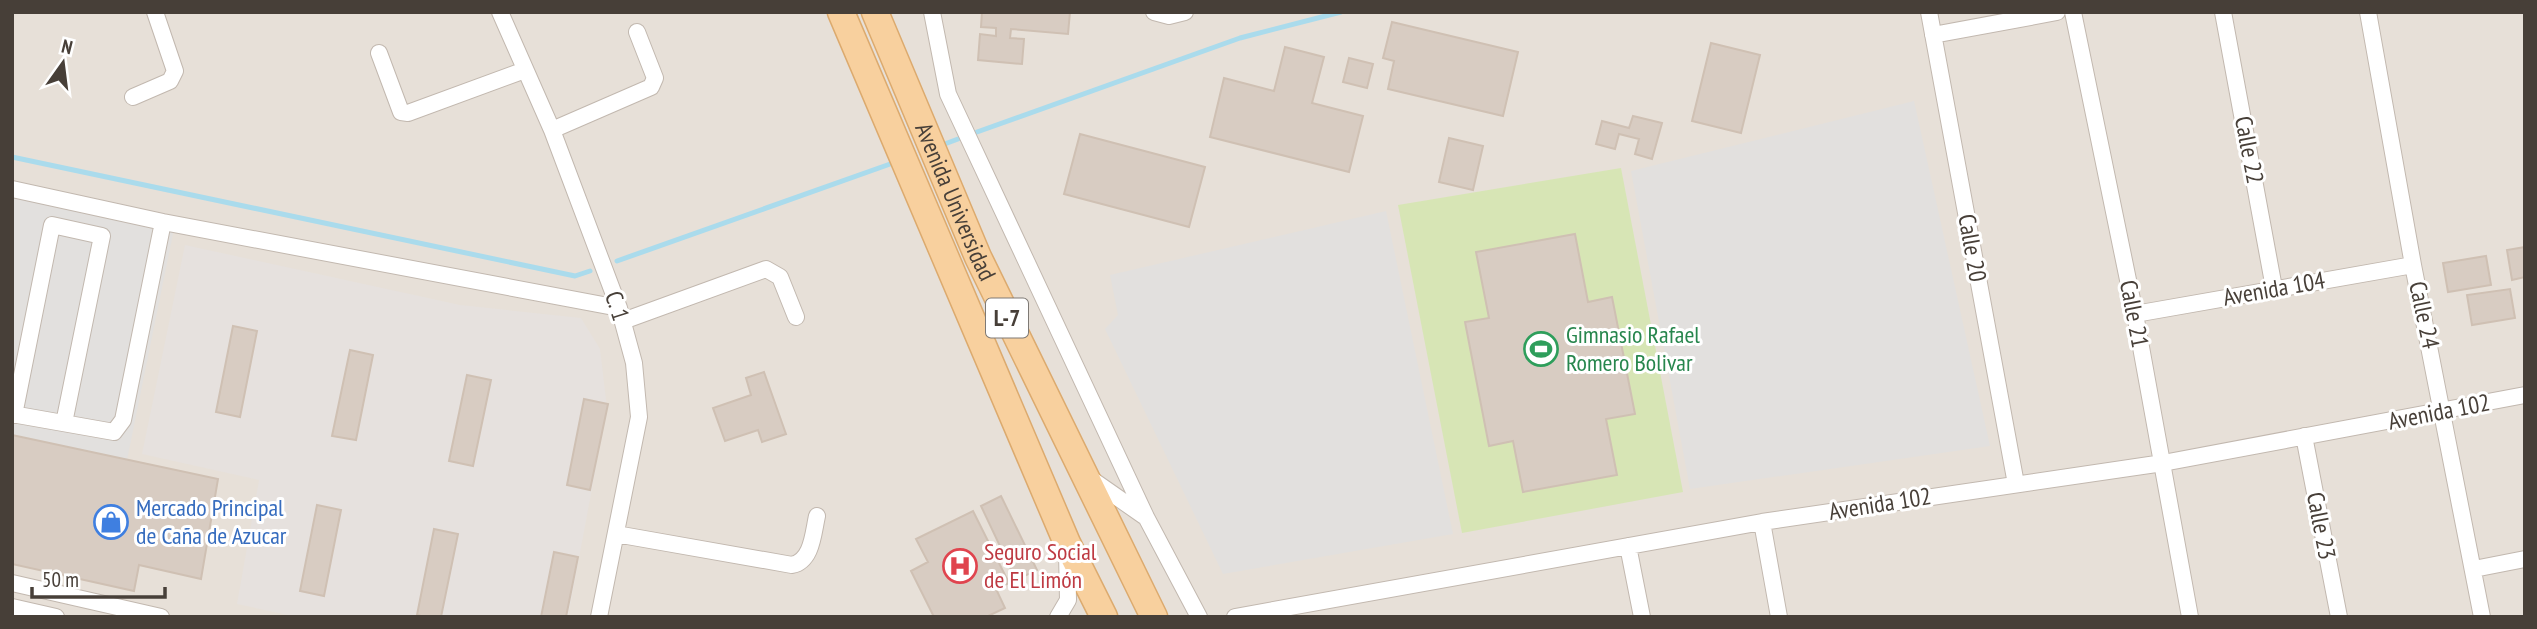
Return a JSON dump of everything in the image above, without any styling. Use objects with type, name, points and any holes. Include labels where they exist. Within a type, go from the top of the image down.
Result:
[{"type":"main road","name":"Avenida Universidad","points":[[841,12],[1067,543],[1104,617]]},
{"type":"main road","name":"Avenida Universidad","points":[[875,12],[978,257],[1081,473],[1154,617]]},
{"type":"street","points":[[133,97],[170,81],[175,71],[155,12]]},
{"type":"street","name":"C. 1","points":[[500,12],[552,130],[621,314],[634,363],[639,417],[599,617]]},
{"type":"street","name":"Avenida Universidad","points":[[932,12],[948,94],[1146,517],[1199,617]]},
{"type":"street","points":[[1154,12],[1169,16],[1185,12]]},
{"type":"street","name":"Calle 20","points":[[1929,12],[2016,484]]},
{"type":"street","points":[[1933,35],[2057,12]]},
{"type":"street","name":"Calle 21","points":[[2073,12],[2135,314],[2190,617]]},
{"type":"street","name":"Calle 22","points":[[2223,12],[2274,288]]},
{"type":"street","name":"Calle 24","points":[[2368,12],[2413,265],[2483,617]]},
{"type":"street","points":[[552,130],[651,87],[655,78],[637,32]]},
{"type":"street","points":[[379,54],[401,112],[408,113],[525,70]]},
{"type":"street","points":[[12,189],[621,314],[766,269],[780,276],[796,317]]},
{"type":"street","points":[[64,423],[102,236],[52,225],[13,414],[114,432],[123,420],[163,222]]},
{"type":"street","name":"Avenida 104","points":[[2135,314],[2413,265]]},
{"type":"street","name":"Avenida 102","points":[[1235,617],[1762,522],[2163,463],[2525,396]]},
{"type":"street","name":"Calle 23","points":[[2304,436],[2339,617]]},
{"type":"street","points":[[1081,473],[1146,517]]},
{"type":"street","points":[[616,534],[792,565],[801,562],[807,555],[817,516]]},
{"type":"street","points":[[1762,522],[1779,617]]},
{"type":"street","points":[[1058,617],[1068,600],[1067,543]]},
{"type":"street","points":[[1628,546],[1642,617]]},
{"type":"street","points":[[2474,569],[2525,559]]},
{"type":"street","points":[[12,583],[162,617]]},
{"type":"street","points":[[12,607],[56,617]]},
{"type":"shaded area","points":[[12,12],[2525,12],[2525,617],[12,617]]},
{"type":"shaded area","points":[[1914,101],[1990,446],[1690,489],[1631,171]]},
{"type":"shaded area","points":[[12,190],[175,224],[127,460],[12,436]]},
{"type":"shaded area","points":[[1386,211],[1453,534],[1223,574],[1105,329],[1118,315],[1110,275]]},
{"type":"shaded area","points":[[185,245],[460,305],[581,318],[600,349],[607,408],[568,617],[297,617],[237,604],[259,480],[142,454]]},
{"type":"green space","name":"Gimnasio Rafael Romero Bolivar","points":[[1621,168],[1683,492],[1462,533],[1398,205]]},
{"type":"building","points":[[982,12],[1070,12],[1068,34],[1011,29],[1010,38],[1024,39],[1022,64],[978,60],[980,34],[996,36],[996,28],[981,27]]},
{"type":"building","points":[[1392,22],[1518,52],[1503,116],[1388,89],[1394,61],[1383,58]]},
{"type":"building","points":[[1711,43],[1760,55],[1741,133],[1692,121]]},
{"type":"building","points":[[1285,47],[1324,57],[1312,103],[1363,116],[1349,172],[1210,137],[1224,78],[1274,91]]},
{"type":"building","points":[[1349,58],[1373,64],[1367,88],[1343,82]]},
{"type":"building","points":[[1633,116],[1662,123],[1652,159],[1635,154],[1639,139],[1619,134],[1615,149],[1596,144],[1602,121],[1629,128]]},
{"type":"building","points":[[1080,134],[1205,167],[1189,227],[1064,194]]},
{"type":"building","points":[[1449,138],[1483,146],[1473,190],[1439,182]]},
{"type":"building","points":[[1575,234],[1588,302],[1612,297],[1635,414],[1606,419],[1617,475],[1523,492],[1513,441],[1489,446],[1465,322],[1489,318],[1476,252]]},
{"type":"building","points":[[2525,247],[2525,277],[2512,280],[2507,250]]},
{"type":"building","points":[[2486,256],[2491,285],[2448,292],[2443,263]]},
{"type":"building","points":[[2510,289],[2515,318],[2472,325],[2467,295]]},
{"type":"building","points":[[233,326],[257,331],[240,417],[216,412]]},
{"type":"building","points":[[350,350],[373,355],[356,440],[332,436]]},
{"type":"building","points":[[764,372],[786,434],[762,442],[758,430],[725,441],[713,408],[751,395],[746,378]]},
{"type":"building","points":[[467,375],[491,380],[473,466],[449,461]]},
{"type":"building","points":[[584,399],[608,404],[590,490],[567,485]]},
{"type":"building","name":"Mercado Principal de Caña de Azucar","points":[[12,435],[218,479],[201,579],[139,565],[134,591],[12,564]]},
{"type":"building","points":[[1001,496],[1037,570],[1016,580],[981,506]]},
{"type":"building","points":[[317,505],[341,510],[324,596],[300,591]]},
{"type":"building","name":"Seguro Social de El Limón","points":[[973,511],[1009,583],[996,589],[1005,608],[986,617],[934,617],[911,571],[928,562],[916,539]]},
{"type":"building","points":[[434,529],[458,534],[441,617],[425,617],[417,615]]},
{"type":"building","points":[[554,552],[578,557],[566,617],[541,617]]},
{"type":"waterway","points":[[977,132],[1240,38],[1341,12]]},
{"type":"waterway","points":[[942,145],[958,139]]},
{"type":"waterway","points":[[12,157],[575,276],[590,271]]},
{"type":"waterway","points":[[617,261],[893,163]]},
{"type":"place","name":"Gimnasio Rafael Romero Bolivar","points":[[1541,349]]},
{"type":"place","name":"Mercado Principal de Caña de Azucar","points":[[111,522]]},
{"type":"place","name":"Seguro Social de El Limón","points":[[960,566]]}]
